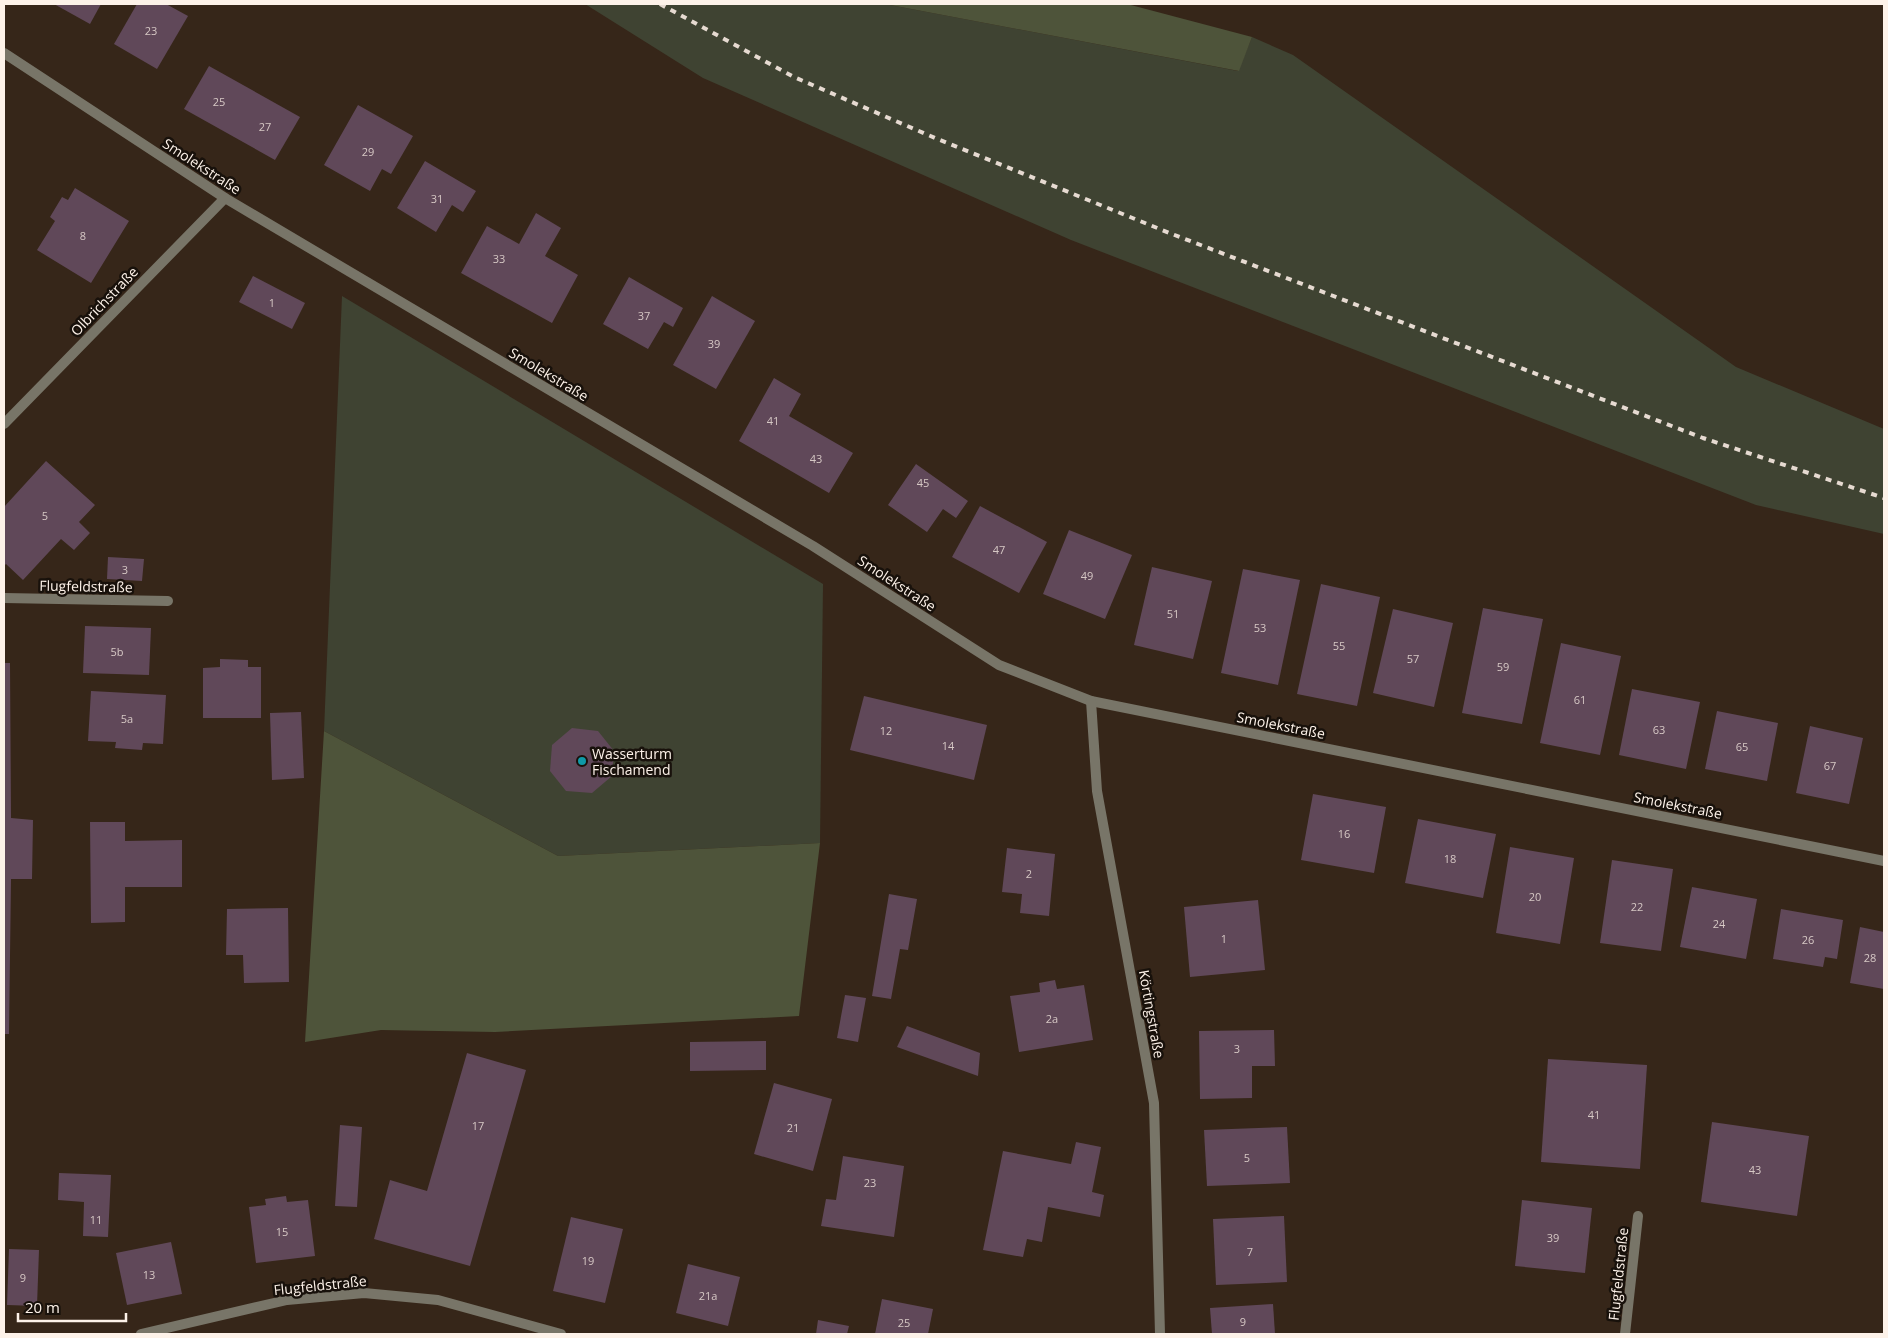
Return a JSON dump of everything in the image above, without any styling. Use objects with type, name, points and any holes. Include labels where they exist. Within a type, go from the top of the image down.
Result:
[{"type":"street","name":"Smolekstraße","points":[[4,53],[224,198],[813,546],[999,665],[1091,701],[1884,861]]},
{"type":"street","name":"Olbrichstraße","points":[[4,424],[224,198]]},
{"type":"street","name":"Flugfeldstraße","points":[[4,598],[168,601]]},
{"type":"street","name":"Körtingstraße","points":[[1091,701],[1097,791],[1154,1103],[1160,1334]]},
{"type":"street","name":"Flugfeldstraße","points":[[1625,1334],[1638,1216]]},
{"type":"street","name":"Flugfeldstraße","points":[[141,1334],[288,1300],[364,1293],[438,1300],[561,1334]]},
{"type":"green space","points":[[585,4],[885,4],[1238,71],[1252,37],[1293,55],[1736,367],[1884,429],[1884,534],[1756,505],[1071,240],[703,78]]},
{"type":"green space","points":[[885,4],[1127,4],[1252,37],[1239,71]]},
{"type":"green space","points":[[342,296],[823,584],[820,843],[558,856],[324,731]]},
{"type":"green space","points":[[324,731],[558,856],[820,843],[799,1016],[495,1032],[381,1030],[305,1042]]},
{"type":"building","points":[[54,4],[101,4],[90,24]]},
{"type":"building","points":[[137,4],[166,4],[188,16],[157,69],[114,44]]},
{"type":"building","points":[[209,66],[300,117],[275,160],[184,109]]},
{"type":"building","points":[[358,105],[413,136],[391,174],[382,169],[370,191],[324,165]]},
{"type":"building","points":[[425,161],[476,191],[463,212],[452,205],[436,232],[397,208]]},
{"type":"building","points":[[75,188],[129,221],[91,283],[37,250],[55,221],[50,217],[62,197],[68,200]]},
{"type":"building","points":[[536,213],[561,228],[545,256],[578,275],[552,323],[461,273],[487,226],[519,244]]},
{"type":"building","points":[[253,276],[305,303],[292,329],[239,302]]},
{"type":"building","points":[[629,277],[683,308],[673,327],[664,322],[648,349],[603,324]]},
{"type":"building","points":[[712,296],[755,321],[716,389],[673,365]]},
{"type":"building","points":[[774,378],[801,394],[789,416],[853,453],[829,493],[739,441]]},
{"type":"building","points":[[46,461],[95,505],[79,522],[90,533],[74,550],[61,539],[23,580],[6,564],[4,566],[4,507]]},
{"type":"building","points":[[916,464],[968,501],[956,518],[943,509],[927,532],[888,505]]},
{"type":"building","points":[[980,506],[1047,542],[1019,593],[952,557]]},
{"type":"building","points":[[1069,530],[1132,555],[1105,619],[1043,594]]},
{"type":"building","points":[[108,557],[144,559],[142,581],[107,579]]},
{"type":"building","points":[[1152,567],[1212,581],[1193,659],[1134,645]]},
{"type":"building","points":[[1243,569],[1300,580],[1278,685],[1221,673]]},
{"type":"building","points":[[1321,584],[1380,597],[1357,706],[1297,694]]},
{"type":"building","points":[[1483,608],[1543,619],[1522,724],[1462,713]]},
{"type":"building","points":[[1393,609],[1453,623],[1434,707],[1373,693]]},
{"type":"building","points":[[85,626],[151,628],[149,675],[83,673]]},
{"type":"building","points":[[1561,643],[1621,656],[1600,755],[1540,743]]},
{"type":"building","points":[[220,659],[248,660],[248,667],[261,667],[261,718],[203,718],[203,668],[220,667]]},
{"type":"building","points":[[4,663],[10,663],[11,818],[33,820],[32,879],[11,879],[9,1034],[4,1034]]},
{"type":"building","points":[[1632,689],[1700,702],[1686,769],[1619,755]]},
{"type":"building","points":[[91,691],[166,695],[163,744],[143,743],[142,750],[115,748],[116,742],[88,741]]},
{"type":"building","points":[[864,696],[987,725],[974,780],[850,750]]},
{"type":"building","points":[[1717,711],[1778,723],[1767,781],[1705,769]]},
{"type":"building","points":[[301,712],[304,778],[272,780],[270,713]]},
{"type":"building","points":[[1810,726],[1863,738],[1849,804],[1796,793]]},
{"type":"building","name":"Wasserturm Fischamend","points":[[572,728],[598,731],[614,751],[612,776],[592,793],[566,791],[550,771],[552,745]]},
{"type":"building","points":[[1313,794],[1386,807],[1374,873],[1301,860]]},
{"type":"building","points":[[1418,819],[1496,834],[1483,898],[1405,883]]},
{"type":"building","points":[[90,822],[125,822],[125,841],[182,840],[182,887],[125,887],[125,922],[91,923]]},
{"type":"building","points":[[1510,847],[1574,858],[1560,944],[1496,933]]},
{"type":"building","points":[[1007,848],[1055,854],[1049,916],[1020,913],[1022,894],[1002,892]]},
{"type":"building","points":[[1612,860],[1673,869],[1661,951],[1600,943]]},
{"type":"building","points":[[1692,887],[1757,899],[1746,959],[1680,947]]},
{"type":"building","points":[[889,894],[917,899],[908,950],[900,949],[891,999],[872,996]]},
{"type":"building","points":[[1258,900],[1265,970],[1190,977],[1184,907]]},
{"type":"building","points":[[288,908],[289,982],[244,983],[243,955],[226,955],[227,909]]},
{"type":"building","points":[[1781,909],[1843,920],[1837,959],[1825,957],[1823,967],[1773,959]]},
{"type":"building","points":[[1860,927],[1884,932],[1884,989],[1850,983]]},
{"type":"building","points":[[1055,980],[1057,989],[1084,985],[1093,1040],[1019,1052],[1010,996],[1040,992],[1039,983]]},
{"type":"building","points":[[845,995],[866,998],[858,1042],[837,1038]]},
{"type":"building","points":[[907,1026],[980,1053],[978,1076],[897,1047]]},
{"type":"building","points":[[1274,1030],[1275,1066],[1252,1066],[1252,1098],[1200,1099],[1199,1031]]},
{"type":"building","points":[[766,1041],[766,1070],[690,1071],[690,1042]]},
{"type":"building","points":[[467,1053],[526,1070],[470,1266],[374,1239],[390,1180],[427,1191]]},
{"type":"building","points":[[1548,1059],[1647,1065],[1640,1169],[1541,1162]]},
{"type":"building","points":[[774,1083],[832,1099],[813,1171],[754,1154]]},
{"type":"building","points":[[1712,1122],[1809,1136],[1797,1216],[1701,1202]]},
{"type":"building","points":[[340,1125],[362,1127],[357,1207],[335,1206]]},
{"type":"building","points":[[1287,1127],[1290,1183],[1207,1186],[1204,1130]]},
{"type":"building","points":[[1076,1142],[1101,1147],[1092,1192],[1104,1195],[1100,1217],[1048,1207],[1042,1242],[1027,1239],[1023,1257],[983,1250],[1003,1151],[1071,1164]]},
{"type":"building","points":[[843,1156],[904,1166],[894,1237],[821,1226],[826,1199],[836,1200]]},
{"type":"building","points":[[59,1173],[111,1175],[108,1237],[83,1236],[84,1202],[58,1200]]},
{"type":"building","points":[[286,1196],[287,1202],[308,1200],[315,1256],[256,1263],[249,1207],[266,1205],[265,1199]]},
{"type":"building","points":[[1522,1200],[1592,1208],[1585,1273],[1515,1266]]},
{"type":"building","points":[[1284,1216],[1287,1282],[1216,1285],[1213,1219]]},
{"type":"building","points":[[571,1217],[623,1229],[605,1303],[553,1291]]},
{"type":"building","points":[[171,1242],[182,1294],[127,1305],[116,1253]]},
{"type":"building","points":[[9,1249],[39,1250],[37,1306],[7,1305]]},
{"type":"building","points":[[688,1264],[740,1277],[728,1326],[676,1313]]},
{"type":"building","points":[[882,1299],[933,1309],[928,1334],[875,1334]]},
{"type":"building","points":[[1273,1304],[1275,1334],[1212,1334],[1210,1308]]},
{"type":"building","points":[[818,1320],[849,1326],[847,1334],[816,1334]]},
{"type":"railway","points":[[660,4],[794,77],[935,138],[1172,234],[1703,438],[1884,498]]},
{"type":"place","name":"Wasserturm Fischamend","points":[[582,761]]}]
